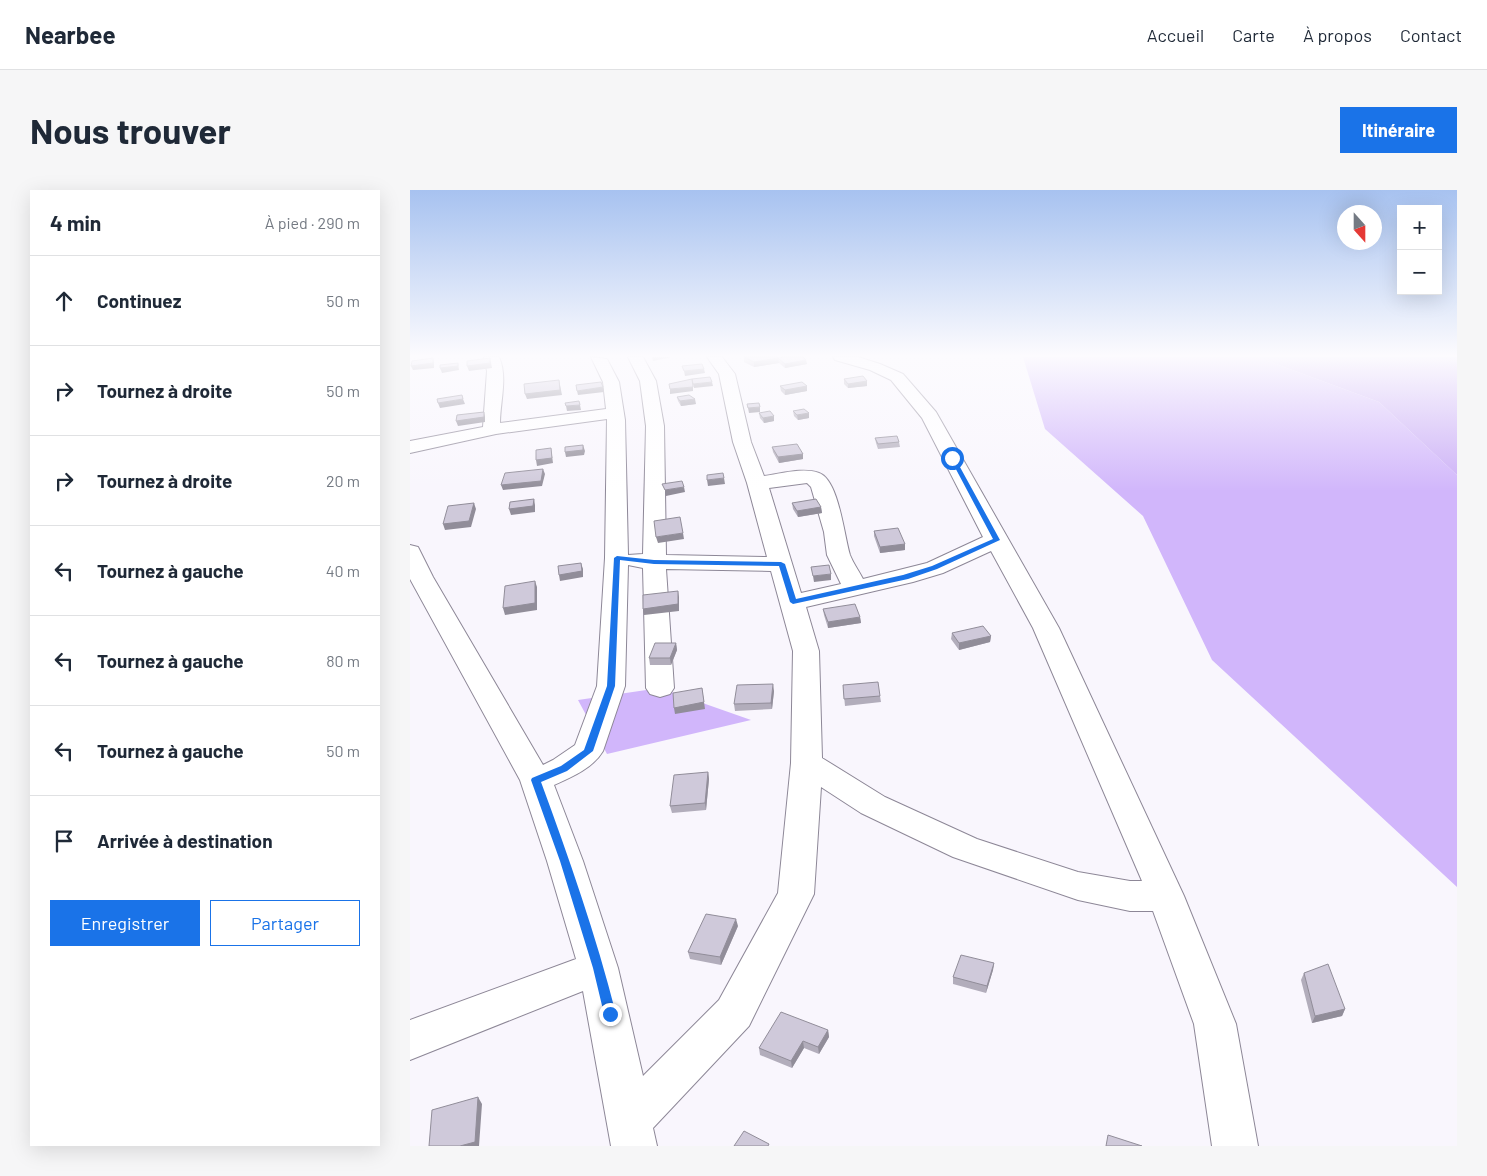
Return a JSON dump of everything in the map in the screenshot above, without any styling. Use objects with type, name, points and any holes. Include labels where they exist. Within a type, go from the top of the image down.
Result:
[{"type":"street","points":[[492,402],[490,416],[491,426],[494,429]]},
{"type":"street","points":[[536,780],[564,768],[588,751],[611,686],[617,558],[613,402]]},
{"type":"street","points":[[652,402],[656,426],[654,562],[660,688]]},
{"type":"street","points":[[632,1133],[734,1013],[796,894],[807,763],[806,651],[757,482],[742,442],[733,402]]},
{"type":"street","points":[[918,402],[930,416],[996,540],[1046,628],[1166,896],[1215,1024],[1235,1146]]},
{"type":"street","points":[[410,447],[489,432],[494,429],[614,413]]},
{"type":"street","points":[[757,482],[807,477],[814,478],[822,486],[835,532],[839,555],[856,589]]},
{"type":"street","points":[[793,602],[856,589],[935,568],[996,540]]},
{"type":"street","points":[[410,552],[421,577],[536,780],[565,861],[598,968],[610,1014],[632,1133]]},
{"type":"street","points":[[617,558],[654,562],[781,564]]},
{"type":"street","points":[[807,763],[873,806],[965,848],[1078,886],[1130,896],[1166,896]]},
{"type":"street","points":[[410,1040],[598,968]]},
{"type":"shaded area","points":[[1037,402],[1378,402],[1457,475],[1457,887],[1212,660],[1143,516],[1045,429]]},
{"type":"shaded area","points":[[1379,402],[1457,402],[1457,475]]},
{"type":"shaded area","points":[[660,688],[751,720],[607,754],[578,700]]},
{"type":"building","points":[[579,402],[580,405],[566,406],[565,403]]},
{"type":"building","points":[[759,403],[760,407],[748,408],[747,404]]},
{"type":"building","points":[[804,409],[809,413],[797,415],[793,411]]},
{"type":"building","points":[[770,411],[774,416],[763,418],[759,413]]},
{"type":"building","points":[[484,412],[484,417],[456,421],[457,415]]},
{"type":"building","points":[[897,436],[899,442],[878,444],[875,438]]},
{"type":"building","points":[[797,444],[803,454],[778,457],[772,447]]},
{"type":"building","points":[[583,445],[583,450],[565,452],[565,447]]},
{"type":"building","points":[[551,448],[552,458],[536,460],[536,450]]},
{"type":"building","points":[[543,469],[541,481],[501,485],[505,473]]},
{"type":"building","points":[[723,473],[724,478],[707,480],[707,475]]},
{"type":"building","points":[[682,481],[684,487],[665,490],[662,484]]},
{"type":"building","points":[[534,499],[533,506],[509,509],[510,502]]},
{"type":"building","points":[[816,499],[821,507],[797,511],[792,503]]},
{"type":"building","points":[[474,503],[469,521],[443,524],[448,506]]},
{"type":"building","points":[[680,517],[683,533],[656,537],[654,521]]},
{"type":"building","points":[[898,528],[905,544],[880,547],[874,531]]},
{"type":"building","points":[[581,563],[582,571],[559,575],[558,566]]},
{"type":"building","points":[[829,565],[831,574],[813,576],[811,567]]},
{"type":"building","points":[[535,581],[535,603],[503,608],[505,586]]},
{"type":"building","points":[[678,591],[678,604],[643,609],[643,595]]},
{"type":"building","points":[[855,604],[860,617],[828,622],[823,609]]},
{"type":"building","points":[[983,626],[991,636],[959,643],[952,633]]},
{"type":"building","points":[[655,643],[676,643],[670,658],[649,658]]},
{"type":"building","points":[[878,682],[880,696],[844,699],[843,685]]},
{"type":"building","points":[[773,684],[771,703],[734,704],[737,685]]},
{"type":"building","points":[[702,688],[704,702],[674,708],[673,693]]},
{"type":"building","points":[[708,772],[705,803],[670,806],[674,775]]},
{"type":"building","points":[[706,914],[736,919],[720,957],[688,952]]},
{"type":"building","points":[[961,955],[994,963],[987,986],[953,977]]},
{"type":"building","points":[[1328,964],[1345,1009],[1315,1016],[1304,973]]},
{"type":"building","points":[[781,1012],[828,1030],[818,1047],[803,1041],[791,1061],[759,1048]]},
{"type":"building","points":[[478,1097],[475,1142],[460,1146],[429,1146],[432,1110]]},
{"type":"building","points":[[744,1131],[769,1144],[768,1146],[734,1146]]},
{"type":"building","points":[[1108,1135],[1142,1146],[1106,1146]]},
{"type":"route","points":[[610,1014],[565,861],[536,780],[564,768],[588,751],[611,686],[617,558],[654,562],[781,564],[793,602],[905,577],[935,568],[996,540],[952,458]]}]
